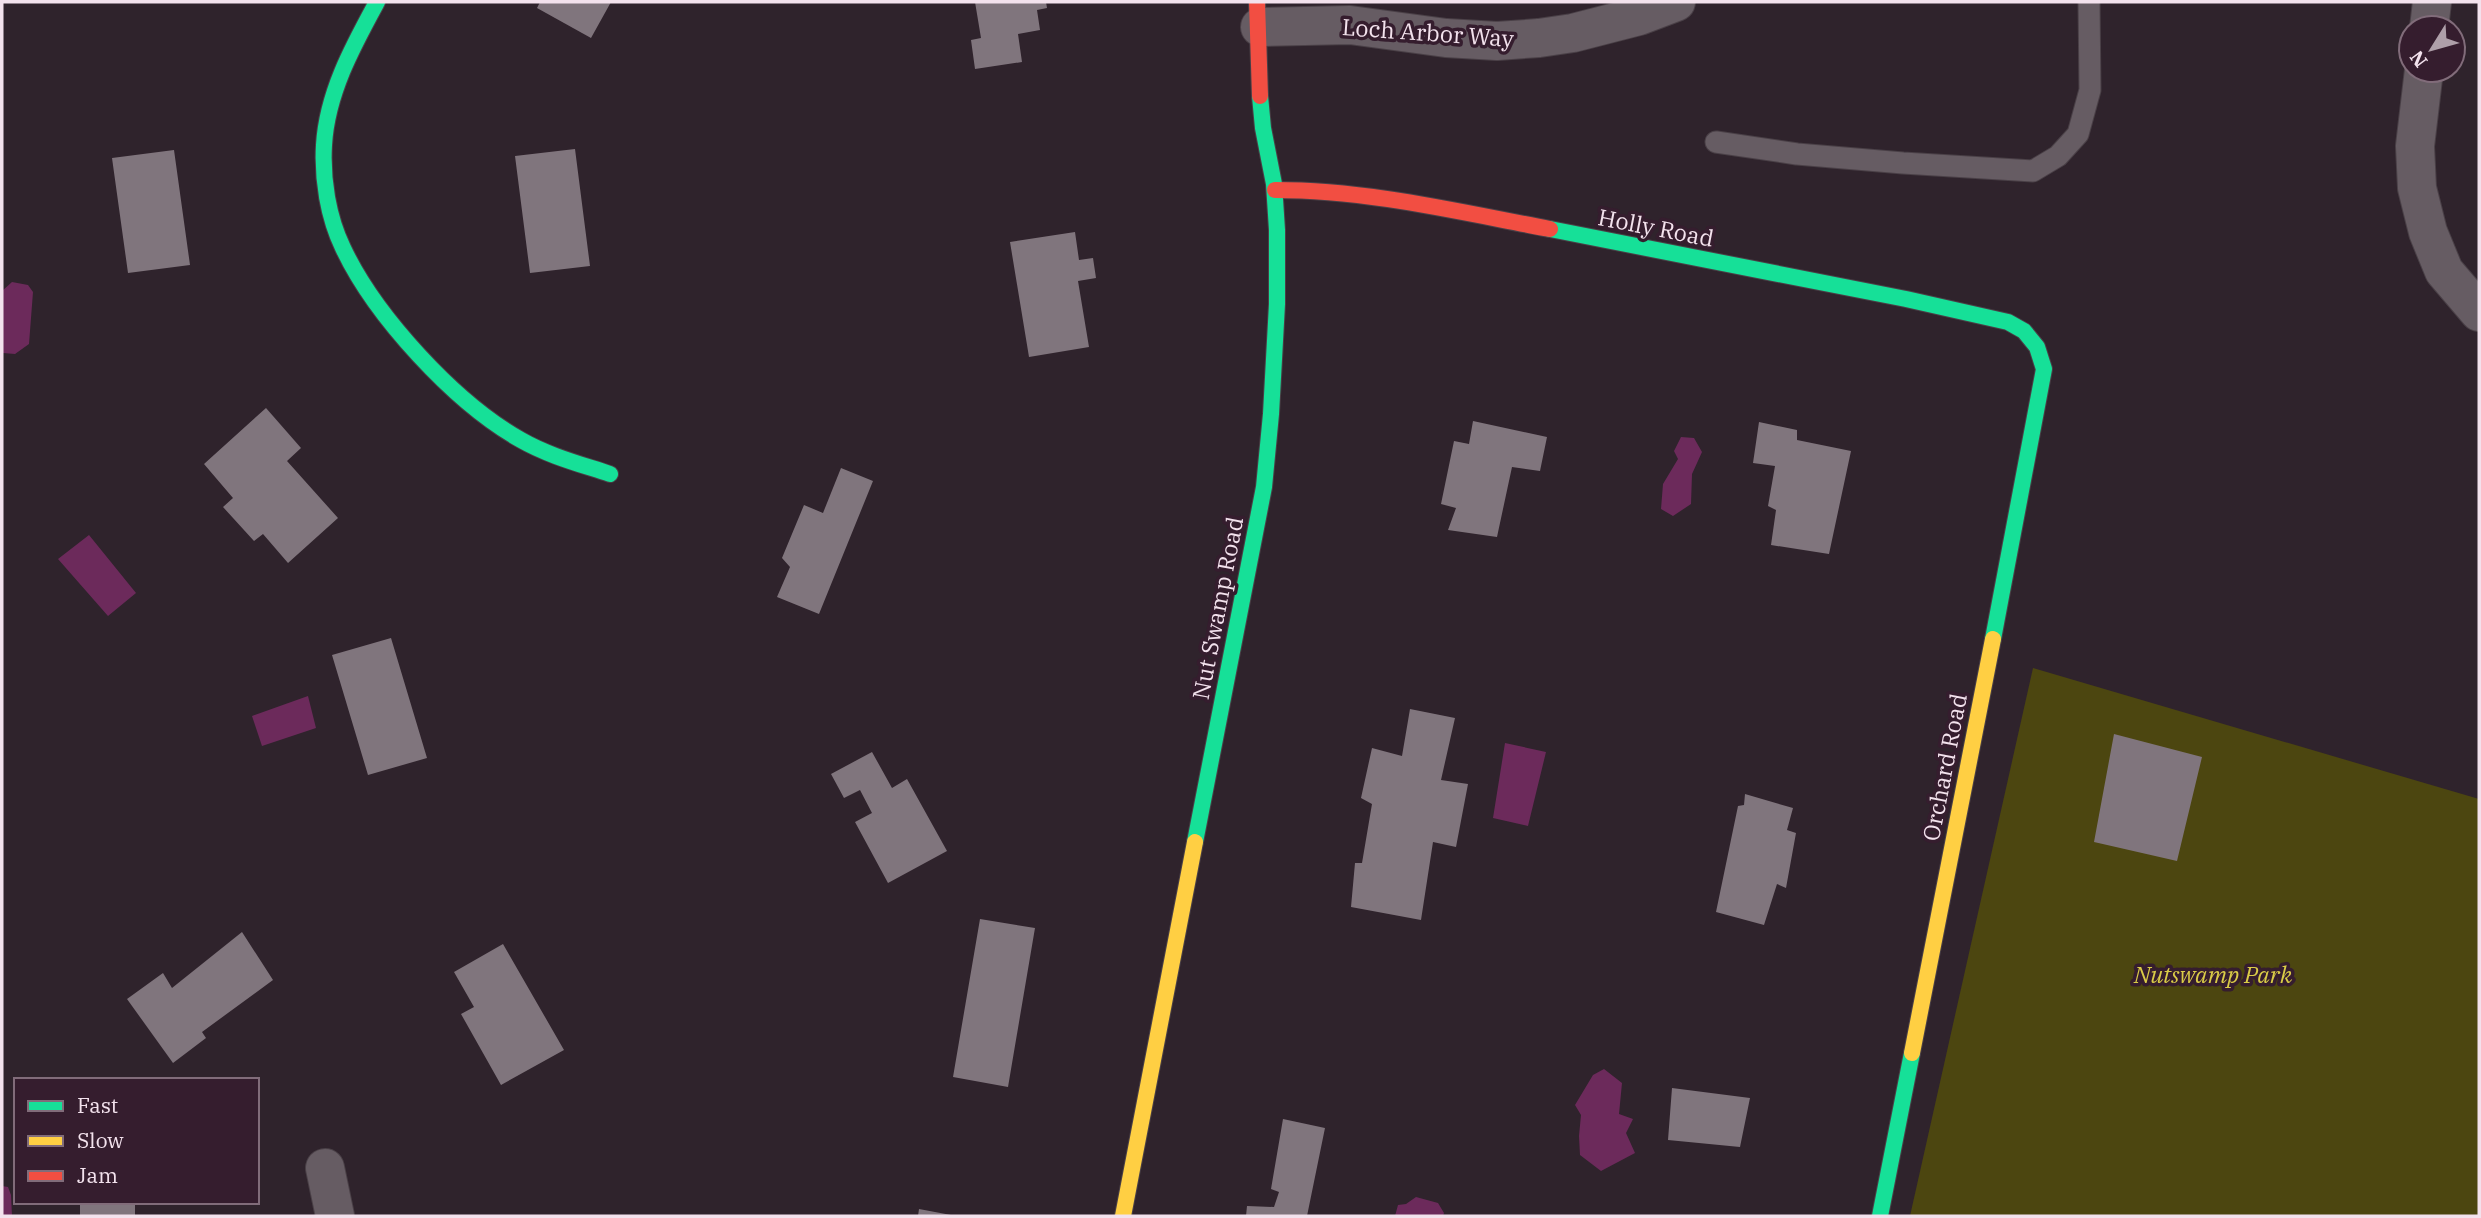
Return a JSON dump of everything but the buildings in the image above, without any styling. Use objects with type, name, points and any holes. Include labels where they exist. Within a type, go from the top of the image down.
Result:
[{"type":"street","points":[[377,2],[349,54],[330,105],[324,144],[324,166],[331,211],[343,248],[376,300],[427,362],[467,402],[512,435],[545,453],[610,474]]},
{"type":"street","name":"Loch Arbor Way","points":[[1258,14],[1446,38],[1497,40],[1573,33],[1639,16],[1676,2]]},
{"type":"street","name":"Nut Swamp Road","points":[[1123,1216],[1264,487],[1274,390],[1278,311],[1275,190],[1261,118],[1258,14]]},
{"type":"street","points":[[2422,84],[2415,146],[2417,188],[2428,232],[2444,271],[2479,312]]},
{"type":"street","name":"Holly Road","points":[[1275,190],[1321,190],[1410,202],[1906,299],[2008,322],[2024,331]]},
{"type":"street","name":"Orchard Road","points":[[1880,1216],[2040,399],[2044,369],[2037,346],[2024,331]]},
{"type":"street","points":[[325,1168],[335,1216]]},
{"type":"lane","points":[[1716,142],[1863,160],[2034,170],[2058,156],[2078,134],[2090,90],[2089,2]]},
{"type":"green space","name":"Nutswamp Park","points":[[2033,668],[2479,799],[2479,1216],[1910,1216]]},
{"type":"shaded area","points":[[12,282],[28,285],[33,292],[29,344],[15,354],[2,351],[2,291]]},
{"type":"shaded area","points":[[1681,437],[1694,438],[1702,452],[1692,474],[1691,504],[1673,516],[1661,509],[1663,484],[1678,459],[1674,451]]},
{"type":"shaded area","points":[[89,535],[136,593],[108,616],[58,559]]},
{"type":"shaded area","points":[[308,696],[316,728],[262,746],[252,716]]},
{"type":"shaded area","points":[[1505,743],[1546,752],[1528,826],[1493,818]]},
{"type":"shaded area","points":[[1604,1069],[1622,1083],[1619,1114],[1633,1119],[1626,1133],[1635,1153],[1601,1171],[1580,1155],[1581,1115],[1575,1105],[1593,1075]]},
{"type":"shaded area","points":[[2,1186],[8,1187],[11,1195],[12,1216],[2,1216]]},
{"type":"shaded area","points":[[1416,1197],[1438,1203],[1443,1216],[1395,1216],[1398,1205],[1406,1204]]},
{"type":"traffic: fast","points":[[377,2],[343,71],[326,126],[325,184],[333,224],[343,248],[357,274],[396,329],[419,356],[470,404],[532,446],[610,474]]},
{"type":"traffic: fast","points":[[1195,842],[1264,487],[1271,414],[1277,304],[1277,230],[1274,184],[1260,96]]},
{"type":"traffic: fast","points":[[1550,229],[1906,299],[2008,322],[2024,331],[2037,347],[2044,369],[1993,639]]},
{"type":"traffic: fast","points":[[1880,1216],[1912,1053]]},
{"type":"traffic: slow","points":[[1912,1053],[1993,639]]},
{"type":"traffic: slow","points":[[1123,1216],[1195,842]]},
{"type":"traffic: jam","points":[[1257,2],[1260,96]]},
{"type":"traffic: jam","points":[[1275,190],[1379,198],[1550,229]]}]
